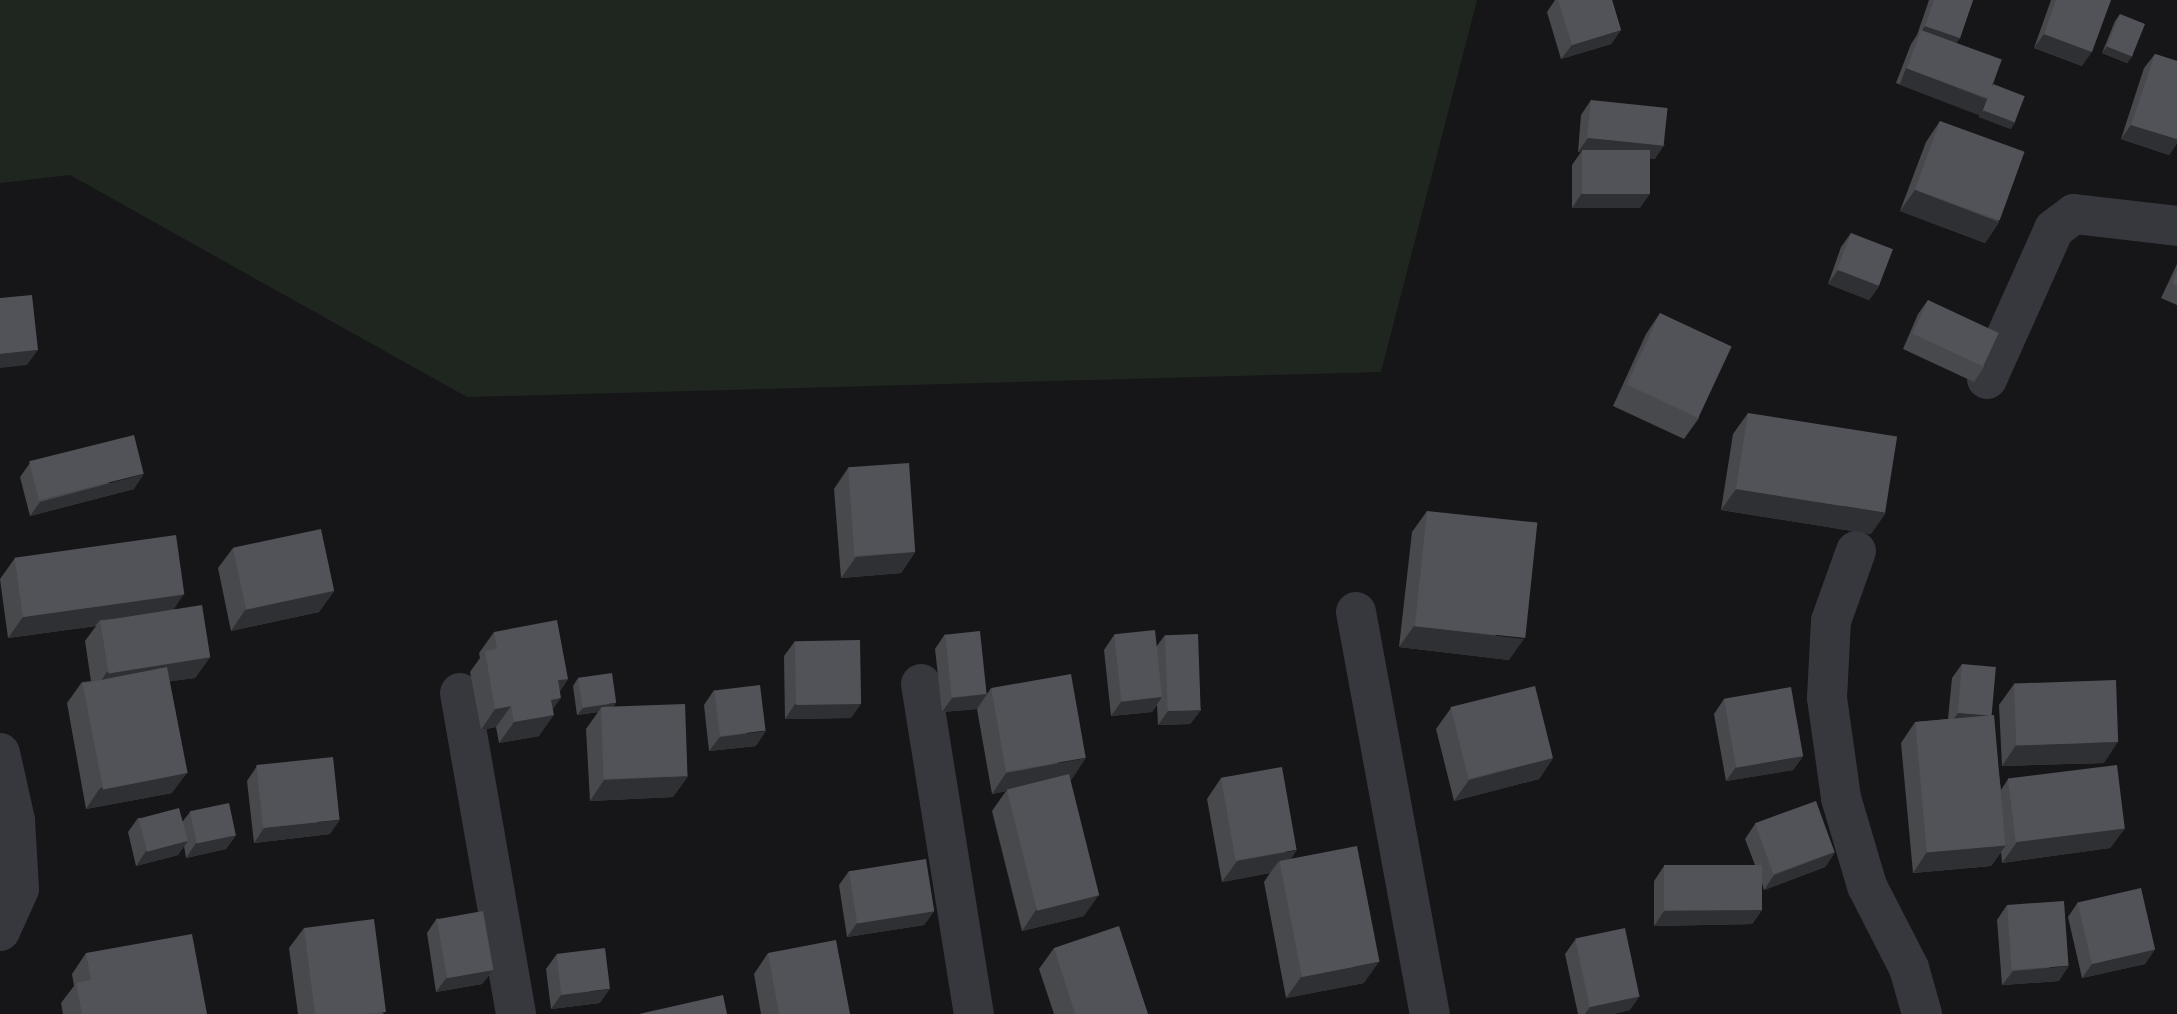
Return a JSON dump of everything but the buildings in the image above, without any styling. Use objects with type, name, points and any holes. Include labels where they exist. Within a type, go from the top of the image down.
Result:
[{"type":"street","points":[[1987,379],[2054,229],[2074,214],[2177,226]]},
{"type":"street","points":[[1856,551],[1831,621],[1827,698],[1839,784],[1867,886],[1909,968],[1922,1014]]},
{"type":"street","points":[[1356,612],[1430,1014]]},
{"type":"street","points":[[921,684],[974,1014]]},
{"type":"street","points":[[460,693],[516,1014]]},
{"type":"street","points":[[0,753],[19,889],[0,931]]},
{"type":"shaded area","points":[[0,0],[1477,0],[1381,372],[467,397],[70,175],[0,183]]}]
